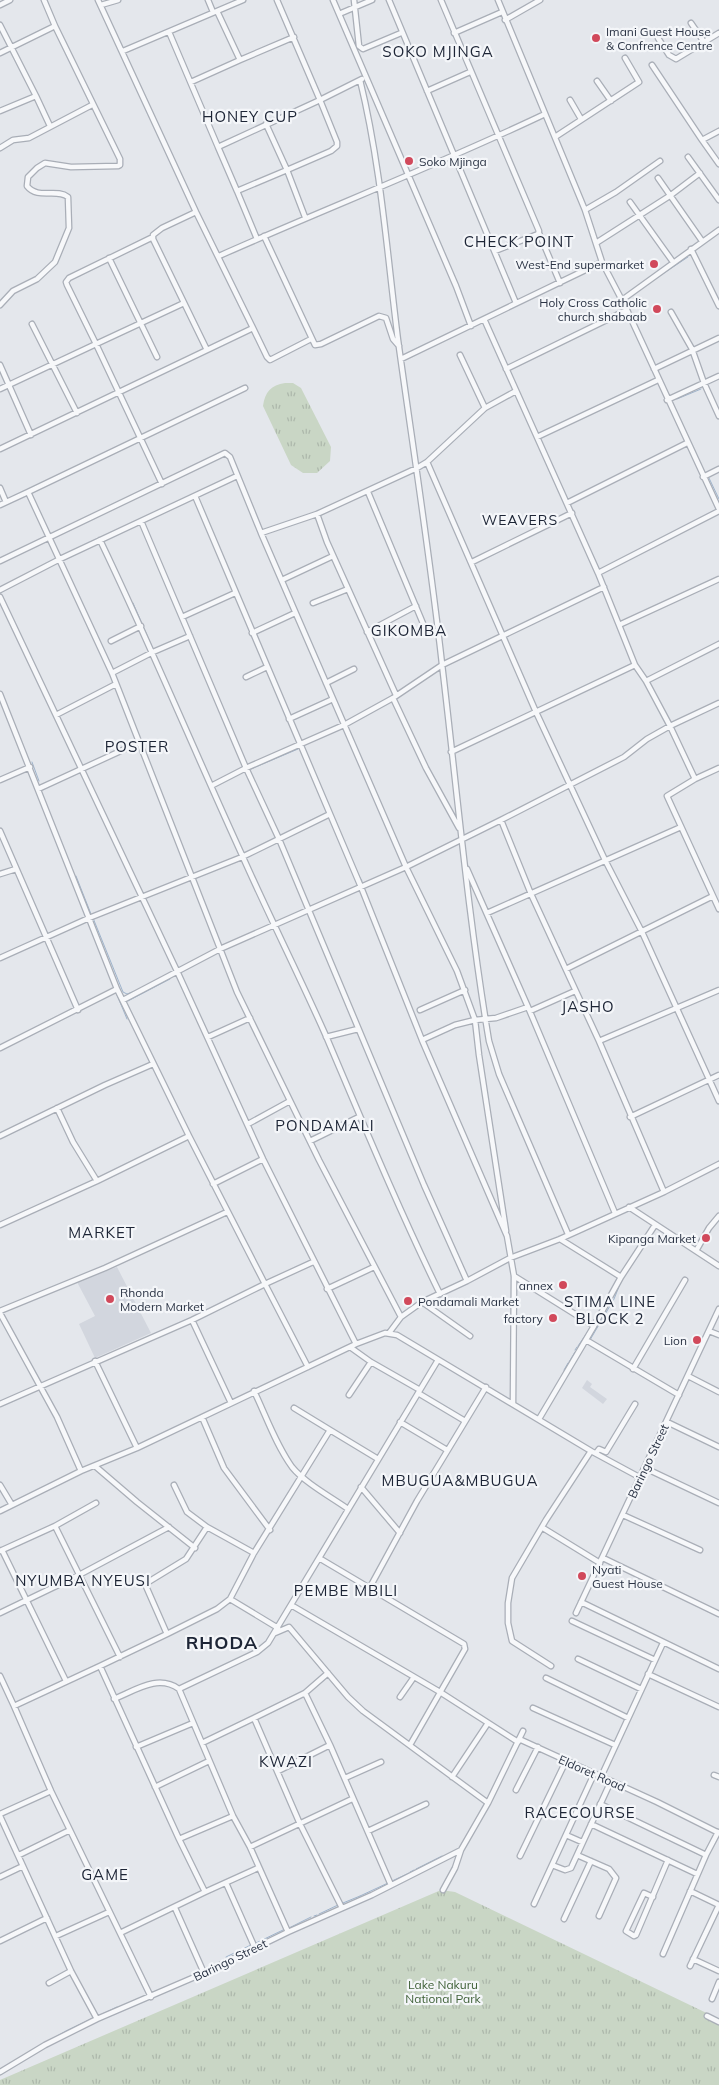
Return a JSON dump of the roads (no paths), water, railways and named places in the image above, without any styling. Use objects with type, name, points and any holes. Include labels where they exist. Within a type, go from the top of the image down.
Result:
[{"type":"street","points":[[0,5],[10,0]]},
{"type":"street","points":[[0,305],[13,291],[37,278],[55,262],[69,228],[68,197],[64,194],[40,194],[33,192],[27,186],[28,177],[45,163],[71,166],[120,165],[120,159],[92,105],[44,0]]},
{"type":"street","points":[[98,0],[196,212],[267,358],[270,360],[311,339]]},
{"type":"street","points":[[101,5],[118,0]]},
{"type":"street","points":[[208,0],[240,60]]},
{"type":"street","points":[[123,51],[243,0]]},
{"type":"street","points":[[237,190],[331,151],[337,146],[336,138],[277,0]]},
{"type":"street","points":[[333,0],[465,306],[471,326]]},
{"type":"street","points":[[354,0],[359,46],[363,49],[401,33]]},
{"type":"street","points":[[339,14],[372,0]]},
{"type":"street","points":[[389,0],[401,33],[516,303]]},
{"type":"street","points":[[441,0],[560,283]]},
{"type":"street","points":[[498,0],[585,210],[602,262],[627,310],[719,510],[598,573]]},
{"type":"street","points":[[505,20],[540,0]]},
{"type":"street","points":[[454,33],[502,12]]},
{"type":"street","points":[[692,23],[704,42]]},
{"type":"street","points":[[0,25],[50,126]]},
{"type":"street","points":[[0,53],[55,26]]},
{"type":"street","points":[[168,32],[257,239]]},
{"type":"street","points":[[658,38],[668,55],[676,59],[719,33]]},
{"type":"street","points":[[191,82],[294,37]]},
{"type":"street","points":[[555,137],[639,82],[625,58]]},
{"type":"street","points":[[652,65],[719,164]]},
{"type":"street","points":[[427,91],[470,72]]},
{"type":"street","points":[[218,147],[366,77]]},
{"type":"street","points":[[360,80],[370,124],[380,186],[399,346],[438,630],[464,863],[491,1051],[499,1074],[568,1234]]},
{"type":"street","points":[[597,81],[611,101]]},
{"type":"street","points":[[0,111],[36,96]]},
{"type":"street","points":[[570,100],[581,119]]},
{"type":"street","points":[[0,148],[13,140],[29,138],[92,105]]},
{"type":"street","points":[[219,256],[305,217],[499,136],[545,114]]},
{"type":"street","points":[[266,124],[305,217]]},
{"type":"street","points":[[702,140],[719,131]]},
{"type":"street","points":[[688,157],[719,200]]},
{"type":"street","points":[[585,210],[616,192],[660,161]]},
{"type":"street","points":[[596,243],[640,216],[700,173]]},
{"type":"street","points":[[658,178],[702,241]]},
{"type":"street","points":[[630,202],[673,262]]},
{"type":"street","points":[[162,484],[66,282],[69,278],[153,237],[162,228],[196,212]]},
{"type":"street","points":[[622,300],[691,248],[719,230]]},
{"type":"street","points":[[495,252],[539,234]]},
{"type":"street","points":[[264,236],[315,345],[321,344],[379,316],[386,318],[393,339],[399,346]]},
{"type":"street","points":[[153,237],[207,350]]},
{"type":"street","points":[[691,248],[719,306]]},
{"type":"street","points":[[110,258],[157,357]]},
{"type":"street","points":[[401,359],[602,262]]},
{"type":"street","points":[[0,389],[53,366],[184,302]]},
{"type":"street","points":[[506,369],[627,310]]},
{"type":"street","points":[[671,312],[692,349],[704,383],[719,416]]},
{"type":"street","points":[[484,319],[598,573],[635,665],[646,681],[670,726],[695,779]]},
{"type":"street","points":[[32,324],[77,413]]},
{"type":"street","points":[[0,449],[253,328]]},
{"type":"street","points":[[654,369],[692,349],[719,338]]},
{"type":"street","points":[[460,356],[485,408]]},
{"type":"street","points":[[0,365],[31,435]]},
{"type":"street","points":[[667,400],[719,376]]},
{"type":"street","points":[[537,437],[658,380]]},
{"type":"street","points":[[0,505],[245,388]]},
{"type":"street","points":[[261,533],[317,514],[417,468],[427,462],[485,408],[516,391]]},
{"type":"street","points":[[567,503],[687,443]]},
{"type":"street","points":[[0,561],[225,453],[230,457],[333,700],[406,867],[465,990],[476,1020],[479,1055],[514,1276],[513,1403]]},
{"type":"street","points":[[427,462],[536,712],[605,860],[642,932],[719,1101]]},
{"type":"street","points":[[703,477],[719,470]]},
{"type":"street","points":[[0,590],[60,558],[237,476]]},
{"type":"street","points":[[0,488],[6,502]]},
{"type":"street","points":[[28,492],[112,673],[220,949],[250,1018],[374,1268],[401,1317]]},
{"type":"street","points":[[368,492],[428,633],[438,630]]},
{"type":"street","points":[[195,496],[361,887],[422,1040],[507,1236]]},
{"type":"street","points":[[317,514],[333,556],[426,768],[460,831]]},
{"type":"street","points":[[472,562],[572,514]]},
{"type":"street","points":[[141,521],[246,768],[279,839],[424,1185],[467,1282]]},
{"type":"street","points":[[100,540],[153,652],[242,857],[275,924],[326,1037],[359,1117],[440,1294]]},
{"type":"street","points":[[284,579],[333,556]]},
{"type":"street","points":[[619,625],[719,579]]},
{"type":"street","points":[[211,786],[246,768],[344,725],[442,665],[564,608],[604,587]]},
{"type":"street","points":[[313,603],[348,589]]},
{"type":"street","points":[[182,617],[235,593]]},
{"type":"street","points":[[0,597],[208,1037],[263,1159],[313,1262],[356,1344]]},
{"type":"street","points":[[367,632],[416,606]]},
{"type":"street","points":[[252,633],[295,613]]},
{"type":"street","points":[[111,641],[141,626]]},
{"type":"street","points":[[112,673],[190,636]]},
{"type":"street","points":[[646,681],[719,644]]},
{"type":"street","points":[[451,752],[635,665]]},
{"type":"street","points":[[246,677],[267,667]]},
{"type":"street","points":[[326,683],[354,669]]},
{"type":"street","points":[[56,715],[116,684]]},
{"type":"street","points":[[0,694],[117,988],[227,1212],[308,1367]]},
{"type":"street","points":[[289,719],[333,700]]},
{"type":"street","points":[[123,1000],[220,949],[406,867],[501,820],[630,753],[647,739],[670,726],[719,703]]},
{"type":"street","points":[[38,789],[138,742]]},
{"type":"street","points":[[0,780],[30,767]]},
{"type":"street","points":[[719,768],[666,796],[719,909]]},
{"type":"street","points":[[0,958],[89,918],[242,857],[330,814]]},
{"type":"street","points":[[501,820],[531,894],[664,1192]]},
{"type":"street","points":[[487,913],[681,827]]},
{"type":"street","points":[[0,831],[78,1010]]},
{"type":"street","points":[[464,863],[529,1009],[615,1213]]},
{"type":"street","points":[[0,874],[16,869]]},
{"type":"street","points":[[566,969],[713,896]]},
{"type":"street","points":[[0,1048],[78,1010],[117,988]]},
{"type":"street","points":[[420,1010],[465,990]]},
{"type":"street","points":[[598,1041],[719,990]]},
{"type":"street","points":[[422,1040],[455,1025],[476,1020],[486,1020],[529,1009],[574,991]]},
{"type":"street","points":[[208,1037],[250,1018]]},
{"type":"street","points":[[326,1037],[358,1028]]},
{"type":"street","points":[[0,1136],[153,1064]]},
{"type":"street","points":[[630,1117],[719,1075]]},
{"type":"street","points":[[248,1124],[290,1101]]},
{"type":"street","points":[[58,1108],[73,1142],[97,1181]]},
{"type":"street","points":[[310,1141],[359,1117]]},
{"type":"street","points":[[0,1225],[97,1181],[189,1136]]},
{"type":"street","points":[[213,1184],[263,1159]]},
{"type":"street","points":[[0,1511],[81,1471],[137,1448],[356,1344],[390,1333],[401,1317],[422,1302],[467,1282],[510,1258],[560,1239],[664,1192],[719,1164]]},
{"type":"street","points":[[629,1207],[719,1266]]},
{"type":"street","points":[[81,1471],[56,1416],[0,1312],[105,1268],[227,1212]]},
{"type":"street","points":[[696,1251],[709,1228],[719,1216]]},
{"type":"street","points":[[539,1419],[622,1276],[655,1225]]},
{"type":"street","points":[[560,1239],[622,1276]]},
{"type":"street","points":[[0,1404],[192,1320],[313,1262]]},
{"type":"street","points":[[327,1289],[374,1268]]},
{"type":"street","points":[[514,1276],[594,1326]]},
{"type":"street","points":[[634,1369],[685,1280]]},
{"type":"street","points":[[422,1302],[470,1336]]},
{"type":"street","name":"Baringo Street","points":[[576,1613],[719,1309]]},
{"type":"street","points":[[192,1320],[231,1403]]},
{"type":"street","points":[[709,1331],[719,1335]]},
{"type":"street","points":[[390,1333],[641,1478]]},
{"type":"street","points":[[586,1340],[679,1395]]},
{"type":"street","points":[[350,1347],[465,1421]]},
{"type":"street","points":[[180,1689],[257,1652],[268,1643],[438,1360]]},
{"type":"street","points":[[95,1361],[137,1448]]},
{"type":"street","points":[[349,1395],[371,1362]]},
{"type":"street","points":[[688,1376],[719,1392]]},
{"type":"street","points":[[369,1589],[486,1387]]},
{"type":"street","points":[[254,1391],[281,1449],[292,1467],[348,1509]]},
{"type":"street","points":[[551,1666],[512,1641],[508,1623],[508,1603],[512,1578],[546,1520],[593,1452],[599,1448],[606,1452],[635,1404]]},
{"type":"street","points":[[294,1408],[378,1459]]},
{"type":"street","points":[[202,1417],[224,1468],[270,1530]]},
{"type":"street","points":[[400,1422],[448,1450]]},
{"type":"street","points":[[667,1422],[719,1447]]},
{"type":"street","points":[[14,1706],[167,1634],[217,1609],[230,1599],[254,1553],[303,1477],[330,1430]]},
{"type":"street","points":[[96,1466],[195,1548]]},
{"type":"street","points":[[645,1468],[719,1503]]},
{"type":"street","points":[[0,1484],[12,1506]]},
{"type":"street","points":[[174,1486],[187,1512],[207,1527],[254,1553]]},
{"type":"street","points":[[361,1487],[400,1533]]},
{"type":"street","points":[[66,1681],[1,1550],[55,1526],[96,1503]]},
{"type":"street","points":[[623,1514],[700,1550]]},
{"type":"street","points":[[55,1526],[120,1656]]},
{"type":"street","points":[[0,1613],[79,1575],[169,1527]]},
{"type":"street","points":[[167,1634],[145,1584],[180,1565],[195,1548],[207,1527]]},
{"type":"street","points":[[543,1528],[602,1560],[719,1614]]},
{"type":"street","points":[[319,1558],[464,1644],[464,1649],[410,1746]]},
{"type":"street","points":[[230,1599],[278,1628]]},
{"type":"street","points":[[581,1602],[719,1669]]},
{"type":"street","name":"Eldoret Road","points":[[291,1605],[519,1740],[538,1747],[718,1832]]},
{"type":"street","points":[[572,1621],[655,1660]]},
{"type":"street","points":[[275,1634],[289,1627],[348,1697],[363,1711],[488,1803]]},
{"type":"street","points":[[601,1777],[663,1643]]},
{"type":"street","points":[[578,1659],[641,1689]]},
{"type":"street","points":[[100,1666],[205,1892]]},
{"type":"street","points":[[202,1743],[305,1693],[328,1673]]},
{"type":"street","points":[[648,1674],[719,1707]]},
{"type":"street","points":[[0,1676],[70,1830],[151,1997]]},
{"type":"street","points":[[400,1697],[414,1677]]},
{"type":"street","points":[[546,1678],[628,1718]]},
{"type":"street","points":[[114,1699],[154,1682],[170,1684],[180,1689],[233,1816],[250,1847],[288,1932]]},
{"type":"street","points":[[305,1693],[345,1778],[352,1799],[391,1885]]},
{"type":"street","points":[[533,1708],[615,1745]]},
{"type":"street","points":[[254,1718],[300,1824],[342,1908]]},
{"type":"street","points":[[136,1747],[193,1723]]},
{"type":"street","points":[[452,1777],[488,1723]]},
{"type":"street","points":[[444,1890],[455,1868],[461,1850],[488,1803],[523,1731]]},
{"type":"street","points":[[278,1771],[330,1745]]},
{"type":"street","points":[[516,1790],[538,1747]]},
{"type":"street","points":[[155,1787],[209,1761]]},
{"type":"street","points":[[520,1856],[566,1761]]},
{"type":"street","points":[[345,1778],[382,1762]]},
{"type":"street","points":[[534,1904],[594,1774]]},
{"type":"street","points":[[552,1865],[568,1870],[577,1855],[611,1781]]},
{"type":"street","points":[[52,1790],[0,1815],[71,1971],[97,2019]]},
{"type":"street","points":[[250,1847],[352,1799]]},
{"type":"street","points":[[368,1831],[426,1804]]},
{"type":"street","points":[[600,1804],[706,1855]]},
{"type":"street","points":[[179,1839],[233,1816]]},
{"type":"street","points":[[591,1824],[696,1874]]},
{"type":"street","points":[[19,1855],[70,1830]]},
{"type":"street","points":[[663,1954],[696,1874],[718,1832]]},
{"type":"street","points":[[566,1835],[582,1842]]},
{"type":"street","name":"Baringo Street","points":[[0,2072],[44,2045],[97,2019],[204,1973],[461,1850]]},
{"type":"street","points":[[577,1855],[609,1870],[616,1878],[599,1916]]},
{"type":"street","points":[[652,1897],[644,1893],[626,1931],[629,1934],[636,1935],[668,1860]]},
{"type":"street","points":[[564,1919],[591,1861]]},
{"type":"street","points":[[0,1877],[23,1866]]},
{"type":"street","points":[[120,1933],[258,1868]]},
{"type":"street","points":[[226,1882],[255,1948]]},
{"type":"street","points":[[690,1891],[719,1905],[690,1966]]},
{"type":"street","points":[[175,1908],[204,1973]]},
{"type":"street","points":[[56,1936],[109,1912]]},
{"type":"street","points":[[0,1941],[47,1918]]},
{"type":"street","points":[[693,1959],[719,1972]]},
{"type":"street","points":[[48,1982],[71,1971]]},
{"type":"street","points":[[712,1999],[719,1982]]},
{"type":"street","points":[[707,2016],[719,2022]]},
{"type":"waterway","points":[[649,283],[688,257]]},
{"type":"waterway","points":[[563,338],[574,333]]},
{"type":"waterway","points":[[677,399],[701,389]]},
{"type":"waterway","points":[[709,478],[719,499]]},
{"type":"waterway","points":[[162,564],[166,575]]},
{"type":"waterway","points":[[133,603],[153,649]]},
{"type":"waterway","points":[[190,733],[193,739]]},
{"type":"waterway","points":[[251,769],[298,749]]},
{"type":"waterway","points":[[32,762],[39,781]]},
{"type":"waterway","points":[[357,872],[362,881]]},
{"type":"waterway","points":[[76,876],[91,914]]},
{"type":"waterway","points":[[536,899],[554,939]]},
{"type":"waterway","points":[[93,918],[123,992],[127,994],[138,990]]},
{"type":"waterway","points":[[559,947],[565,963]]},
{"type":"waterway","points":[[128,1001],[170,979]]},
{"type":"waterway","points":[[117,995],[127,1019]]},
{"type":"waterway","points":[[625,1267],[640,1243]]},
{"type":"waterway","points":[[590,1340],[614,1299],[622,1279],[641,1251]]},
{"type":"waterway","points":[[594,1320],[612,1289]]},
{"type":"waterway","points":[[578,1346],[591,1327]]},
{"type":"waterway","points":[[569,1362],[575,1352]]},
{"type":"waterway","points":[[564,1370],[568,1363]]},
{"type":"waterway","points":[[654,1453],[656,1448]]},
{"type":"waterway","points":[[416,1869],[442,1856]]},
{"type":"waterway","points":[[410,1872],[414,1870]]},
{"type":"waterway","points":[[392,1881],[409,1873]]},
{"type":"waterway","points":[[360,1896],[388,1883]]},
{"type":"waterway","points":[[343,1903],[360,1896]]},
{"type":"waterway","points":[[319,1914],[338,1905]]},
{"type":"waterway","points":[[289,1928],[311,1917]]},
{"type":"waterway","points":[[256,1943],[283,1930]]},
{"type":"waterway","points":[[226,1957],[251,1945]]},
{"type":"waterway","points":[[98,2016],[117,2007]]},
{"type":"waterway","points":[[33,2050],[93,2018]]},
{"type":"place","name":"Imani Guest House & Confrence Centre","points":[[596,38]]},
{"type":"place","name":"Soko Mjinga","points":[[409,161]]},
{"type":"place","name":"West-End supermarket","points":[[654,264]]},
{"type":"place","name":"Holy Cross Catholic church shabaab","points":[[657,309]]},
{"type":"place","name":"Kipanga Market","points":[[706,1238]]},
{"type":"place","name":"annex","points":[[563,1285]]},
{"type":"place","name":"Rhonda Modern Market","points":[[110,1299]]},
{"type":"place","name":"Pondamali Market","points":[[408,1301]]},
{"type":"place","name":"factory","points":[[553,1318]]},
{"type":"place","name":"Lion","points":[[697,1340]]},
{"type":"place","name":"Nyati Guest House","points":[[582,1576]]},
{"type":"district","name":"SOKO MJINGA","points":[[438,51]]},
{"type":"district","name":"HONEY CUP","points":[[250,116]]},
{"type":"district","name":"CHECK POINT","points":[[519,241]]},
{"type":"district","name":"WEAVERS","points":[[520,520]]},
{"type":"district","name":"GIKOMBA","points":[[409,630]]},
{"type":"district","name":"POSTER","points":[[137,746]]},
{"type":"district","name":"JASHO","points":[[588,1006]]},
{"type":"district","name":"PONDAMALI","points":[[325,1125]]},
{"type":"district","name":"MARKET","points":[[102,1232]]},
{"type":"district","name":"STIMA LINE BLOCK 2","points":[[610,1310]]},
{"type":"district","name":"MBUGUA&MBUGUA","points":[[460,1480]]},
{"type":"district","name":"NYUMBA NYEUSI","points":[[83,1580]]},
{"type":"district","name":"PEMBE MBILI","points":[[346,1590]]},
{"type":"district","name":"RHODA","points":[[222,1642]]},
{"type":"district","name":"KWAZI","points":[[286,1761]]},
{"type":"district","name":"RACECOURSE","points":[[580,1812]]},
{"type":"district","name":"GAME","points":[[105,1874]]},
{"type":"park label","name":"Lake Nakuru National Park","points":[[443,1991]]}]
